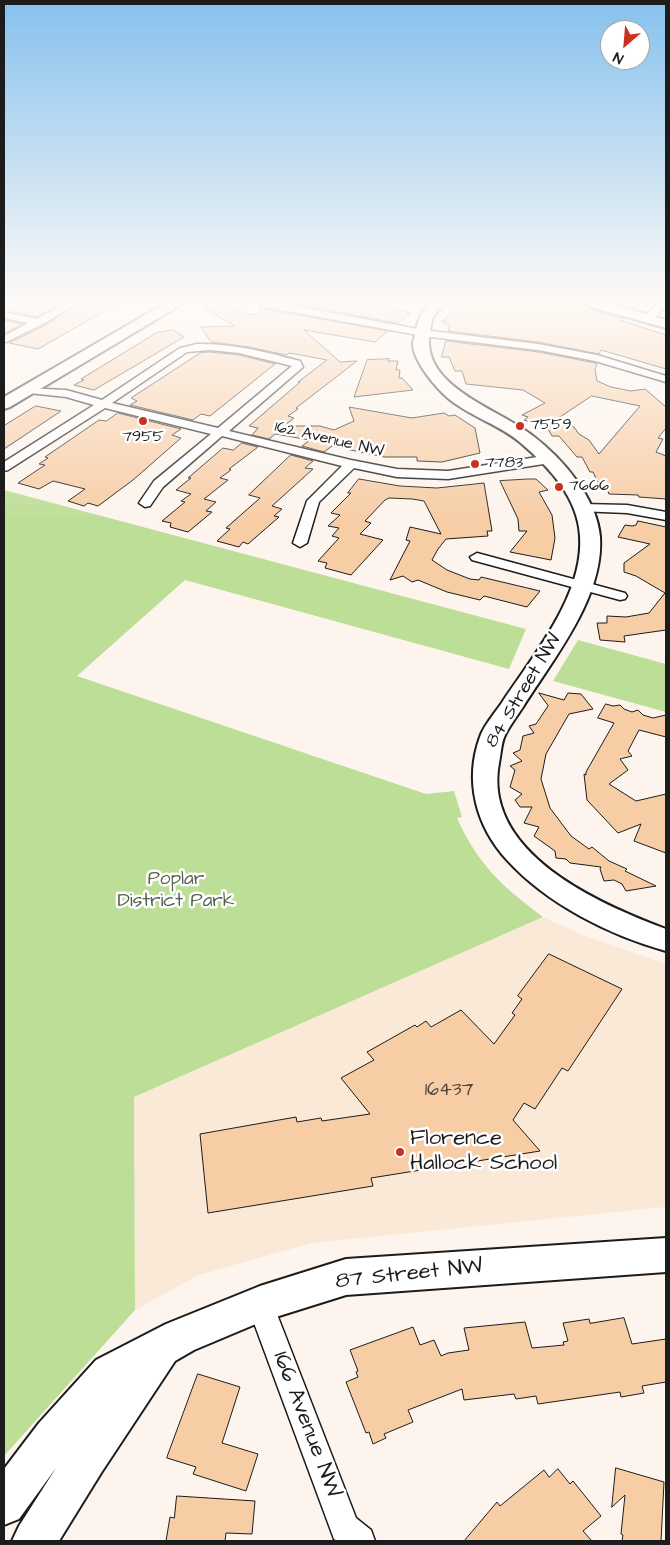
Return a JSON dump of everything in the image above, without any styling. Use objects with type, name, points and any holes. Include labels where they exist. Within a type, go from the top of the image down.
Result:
[{"type":"street","points":[[6,386],[23,376]]},
{"type":"street","points":[[4,404],[53,376]]},
{"type":"street","points":[[4,467],[145,376]]},
{"type":"street","points":[[144,503],[158,484],[287,376]]},
{"type":"street","name":"84 Street NW","points":[[437,376],[455,396],[526,438],[550,459],[567,479],[579,498],[588,523],[591,544],[588,567],[582,586],[566,622],[492,736],[485,755],[483,771],[483,785],[488,806],[506,842],[536,874],[560,892],[622,924],[666,940]]},
{"type":"street","points":[[6,386],[29,390]]},
{"type":"street","name":"162 Avenue NW","points":[[29,390],[38,396],[83,406],[103,404],[351,464],[397,473],[439,475],[550,459]]},
{"type":"street","points":[[300,543],[313,501],[351,464]]},
{"type":"street","points":[[583,508],[627,509],[666,516]]},
{"type":"street","points":[[477,557],[620,596]]},
{"type":"street","name":"87 Street NW","points":[[4,1504],[53,1437],[110,1374],[163,1346],[260,1304],[346,1277],[666,1255]]},
{"type":"street","name":"166 Avenue NW","points":[[260,1304],[346,1528],[360,1541]]},
{"type":"street","points":[[34,1541],[86,1458],[163,1346]]},
{"type":"shaded area","name":"Florence Hallock School","points":[[543,917],[583,935],[666,964],[666,1207],[312,1243],[199,1275],[135,1310],[134,1097]]},
{"type":"green space","name":"Poplar District Park","points":[[4,490],[526,629],[509,669],[185,580],[77,676],[426,794],[454,791],[462,817],[457,818],[465,835],[483,862],[504,885],[543,917],[134,1097],[135,1310],[4,1456]]},
{"type":"green space","points":[[578,640],[666,664],[666,712],[553,681]]},
{"type":"building","points":[[86,376],[118,376],[94,390],[74,385],[84,380],[81,379]]},
{"type":"building","points":[[165,376],[260,376],[210,416],[201,414],[193,420],[130,405],[137,401],[131,398]]},
{"type":"building","points":[[306,376],[337,376],[296,408],[298,409],[288,416],[294,418],[284,426],[320,426],[334,430],[354,421],[349,407],[412,418],[444,413],[449,416],[455,415],[475,428],[480,453],[442,462],[417,461],[417,457],[384,457],[332,446],[324,452],[302,446],[310,440],[275,434],[269,439],[252,435],[258,428],[249,426],[300,382],[298,382]]},
{"type":"building","points":[[361,376],[399,376],[399,378],[402,378],[413,390],[354,397]]},
{"type":"building","points":[[464,376],[596,376],[597,381],[611,387],[631,391],[645,389],[666,407],[666,428],[658,438],[663,439],[656,452],[666,456],[666,499],[639,497],[638,495],[609,494],[607,489],[601,489],[593,472],[590,472],[582,457],[577,457],[559,436],[552,436],[547,427],[524,420],[528,417],[522,415],[545,403],[523,390],[466,384]],"holes":[[[592,396],[640,406],[599,454],[589,440],[579,434],[574,427],[556,420]]]},
{"type":"building","points":[[36,406],[61,411],[4,449],[4,426]]},
{"type":"building","points":[[118,413],[181,429],[172,435],[181,438],[133,480],[98,506],[88,503],[84,506],[68,501],[85,489],[53,481],[39,489],[18,483],[45,465],[39,464],[48,458],[45,457],[99,420],[106,421]]},
{"type":"building","points":[[242,443],[258,447],[229,469],[231,470],[220,478],[228,480],[204,499],[216,502],[206,511],[212,512],[188,532],[170,527],[171,523],[162,521],[185,502],[181,501],[191,494],[176,490],[191,478],[188,478],[223,448],[233,450]]},
{"type":"building","points":[[291,455],[313,461],[305,468],[313,469],[272,506],[282,509],[274,516],[279,517],[248,544],[243,542],[239,547],[217,541],[230,529],[226,528],[260,498],[249,495]]},
{"type":"building","points":[[359,479],[400,486],[437,488],[484,483],[492,531],[487,531],[488,536],[446,539],[432,560],[447,570],[470,579],[479,580],[481,577],[540,591],[527,607],[484,596],[480,600],[447,592],[418,580],[412,582],[403,576],[390,580],[410,541],[406,540],[410,527],[441,534],[424,501],[412,499],[389,498],[365,521],[371,523],[360,534],[383,540],[351,575],[325,568],[327,563],[318,561],[339,538],[332,536],[339,528],[328,526],[340,515],[331,513],[351,493],[348,493]]},
{"type":"building","points":[[536,479],[548,490],[539,492],[552,515],[555,538],[551,560],[510,552],[527,531],[519,531],[518,519],[500,481]]},
{"type":"building","points":[[638,521],[666,527],[666,630],[624,636],[625,642],[600,640],[597,623],[607,623],[607,616],[626,617],[649,613],[665,593],[636,576],[624,572],[624,563],[650,544],[618,537],[625,525],[636,525]]},
{"type":"building","points":[[539,693],[564,700],[568,693],[581,694],[593,709],[569,714],[546,754],[541,779],[550,808],[571,836],[589,849],[592,847],[609,861],[627,869],[625,871],[656,886],[626,891],[622,884],[614,880],[604,881],[601,867],[570,863],[566,859],[556,858],[555,851],[534,836],[539,827],[524,823],[532,807],[520,807],[515,800],[522,794],[510,787],[515,770],[510,766],[522,761],[513,753],[520,750],[523,736],[534,733],[529,726],[536,724],[548,706]]},
{"type":"building","points":[[606,704],[620,705],[632,712],[638,710],[643,715],[653,718],[666,715],[666,737],[639,730],[628,751],[632,756],[620,759],[628,770],[609,784],[636,801],[666,794],[666,853],[634,841],[641,824],[618,833],[587,800],[584,774],[586,775],[614,723],[598,718]]},
{"type":"building","points":[[549,954],[622,989],[568,1071],[562,1068],[535,1109],[524,1103],[513,1120],[540,1151],[371,1178],[373,1186],[208,1213],[200,1134],[296,1117],[297,1122],[321,1118],[322,1121],[370,1114],[341,1078],[374,1060],[367,1052],[415,1025],[417,1027],[426,1021],[431,1027],[461,1010],[494,1044],[515,1015],[512,1013],[522,999],[518,996]]},
{"type":"building","points":[[624,1318],[632,1344],[666,1339],[666,1382],[642,1386],[644,1393],[621,1397],[620,1392],[538,1404],[536,1396],[516,1399],[514,1394],[464,1400],[462,1389],[408,1410],[413,1422],[384,1434],[386,1438],[373,1444],[369,1432],[366,1433],[346,1382],[358,1377],[356,1372],[358,1371],[350,1350],[413,1327],[420,1345],[434,1340],[441,1356],[469,1350],[464,1328],[525,1322],[532,1348],[564,1345],[563,1342],[568,1341],[563,1323],[589,1319],[590,1323]]},
{"type":"building","points":[[198,1374],[240,1387],[222,1443],[258,1454],[246,1491],[193,1474],[196,1467],[167,1458]]},
{"type":"building","points":[[616,1468],[664,1482],[661,1541],[622,1541],[625,1495],[612,1507]]},
{"type":"building","points":[[558,1469],[570,1484],[573,1481],[601,1516],[583,1531],[592,1541],[464,1541],[497,1502],[500,1506],[544,1470],[549,1477]]},
{"type":"building","points":[[177,1496],[255,1501],[252,1534],[226,1533],[225,1541],[166,1541],[170,1517],[174,1518]]},
{"type":"place","name":"7955","points":[[143,421]]},
{"type":"place","name":"7559","points":[[520,426]]},
{"type":"place","name":"7783","points":[[475,464]]},
{"type":"place","name":"7666","points":[[559,487]]},
{"type":"place","name":"Florence Hallock School","points":[[400,1152]]}]
